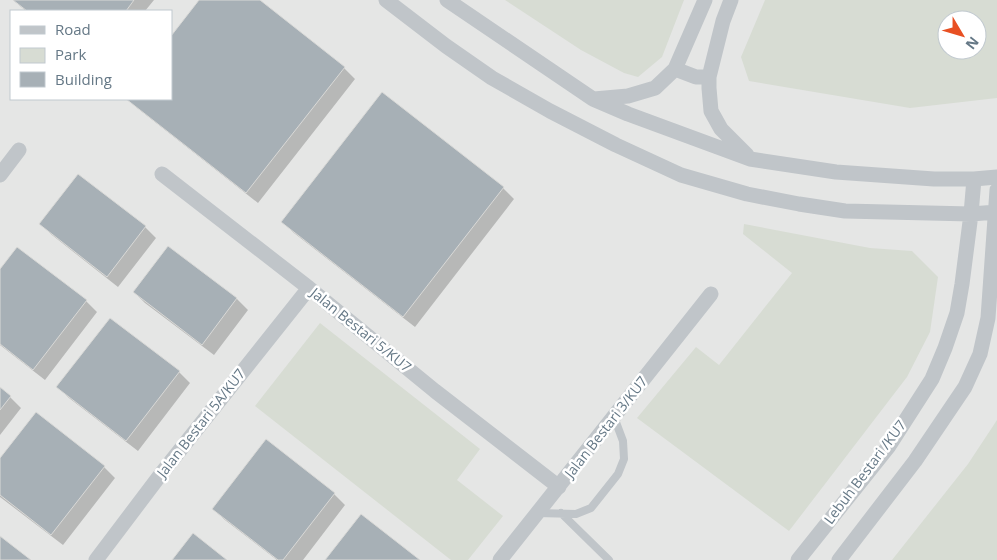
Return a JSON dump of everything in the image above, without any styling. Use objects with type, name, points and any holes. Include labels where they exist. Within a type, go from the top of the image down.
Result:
[{"type":"street","points":[[386,0],[492,78],[616,145],[681,175],[747,194],[845,211],[971,214],[997,212]]},
{"type":"street","points":[[447,0],[593,99],[628,114],[750,158],[836,172],[934,179],[997,177]]},
{"type":"street","points":[[593,99],[628,96],[655,88],[675,69],[705,0]]},
{"type":"street","points":[[731,0],[723,21],[709,77],[712,111],[721,129],[750,158]]},
{"type":"street","points":[[675,69],[696,77],[709,77]]},
{"type":"street","points":[[0,175],[19,150]]},
{"type":"street","name":"Jalan Bestari 5/KU7","points":[[162,174],[559,487]]},
{"type":"street","name":"Lebuh Bestari /KU7","points":[[798,560],[889,446],[932,379],[957,313],[974,179]]},
{"type":"street","points":[[839,560],[915,461],[965,387],[980,354],[988,318],[994,271],[997,190]]},
{"type":"street","name":"Jalan Bestari 5A/KU7","points":[[96,560],[308,288]]},
{"type":"street","name":"Jalan Bestari 3/KU7","points":[[500,560],[711,294]]},
{"type":"lane","points":[[538,512],[576,514],[591,508],[618,474],[624,459],[623,441],[614,417]]},
{"type":"lane","points":[[561,513],[610,560]]},
{"type":"shaded area","points":[[0,0],[997,0],[997,560],[0,560]]},
{"type":"green space","points":[[505,0],[684,0],[662,57],[638,77],[624,73],[581,50]]},
{"type":"green space","points":[[765,0],[997,0],[997,98],[910,108],[749,81],[741,57]]},
{"type":"green space","points":[[744,224],[870,248],[912,251],[938,277],[930,332],[907,377],[789,531],[637,418],[696,347],[719,365],[792,273],[743,234]]},
{"type":"green space","points":[[320,323],[480,449],[457,480],[503,516],[468,560],[451,560],[255,406]]},
{"type":"green space","points":[[997,420],[997,560],[892,560],[968,464]]},
{"type":"building","points":[[13,0],[134,0],[127,10],[26,10]]},
{"type":"building","points":[[199,0],[260,0],[345,67],[246,193],[127,100],[172,100],[172,35]]},
{"type":"building","points":[[382,92],[504,187],[403,317],[281,222]]},
{"type":"building","points":[[78,174],[146,226],[107,277],[39,224]]},
{"type":"building","points":[[168,246],[237,298],[202,345],[133,292]]},
{"type":"building","points":[[17,247],[87,300],[33,370],[0,344],[0,269]]},
{"type":"building","points":[[110,318],[180,371],[126,441],[56,387]]},
{"type":"building","points":[[0,387],[11,396],[0,410]]},
{"type":"building","points":[[36,412],[105,466],[51,535],[0,495],[0,458]]},
{"type":"building","points":[[266,439],[335,493],[283,560],[278,560],[212,509]]},
{"type":"building","points":[[361,514],[420,560],[325,560]]},
{"type":"building","points":[[193,533],[227,560],[172,560]]},
{"type":"building","points":[[0,536],[31,560],[0,560]]}]
